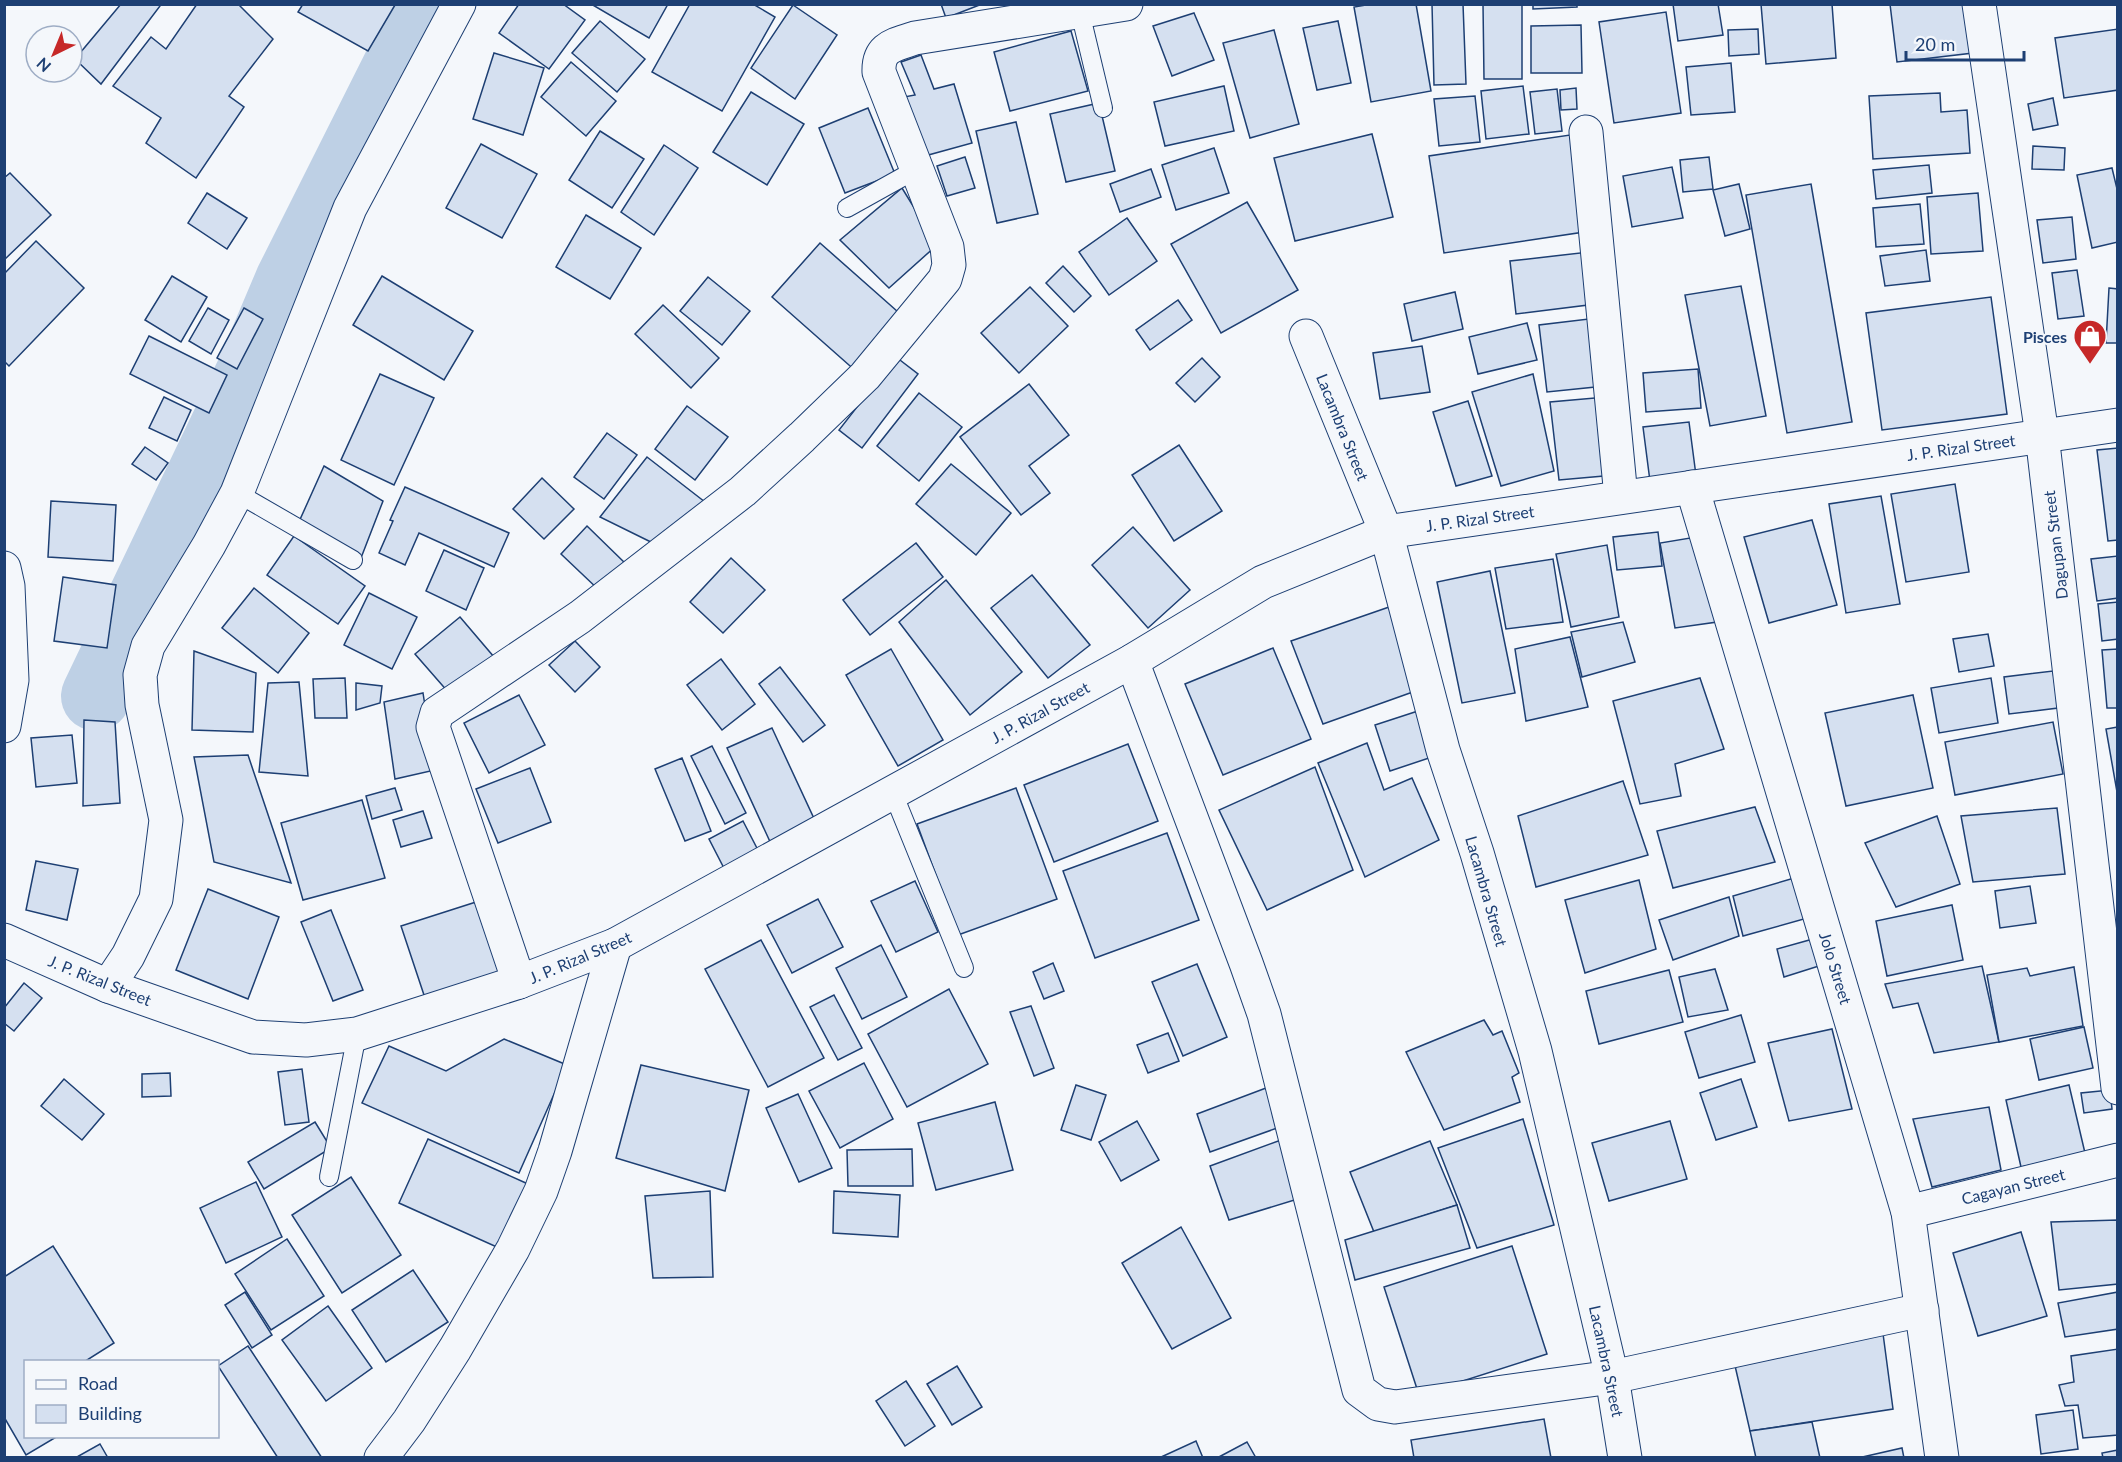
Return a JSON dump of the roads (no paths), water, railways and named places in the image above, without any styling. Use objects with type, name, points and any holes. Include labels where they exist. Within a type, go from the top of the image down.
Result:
[{"type":"street","points":[[108,986],[128,956],[156,899],[166,820],[144,716],[140,675],[148,646],[209,545],[237,493],[350,208],[459,4]]},
{"type":"street","points":[[519,982],[434,728],[437,713],[580,617],[743,491],[865,376],[945,279],[950,265],[947,247],[879,72],[879,60],[887,48],[915,39],[1126,4]]},
{"type":"street","name":"Dagupan Street","points":[[1979,4],[2042,435],[2118,1088]]},
{"type":"street","points":[[1586,132],[1621,497]]},
{"type":"street","name":"Lacambra Street","points":[[1306,336],[1386,532],[1443,750],[1477,853],[1535,1051],[1612,1377],[1625,1458]]},
{"type":"street","name":"J. P. Rizal Street","points":[[4,939],[108,986],[254,1037],[306,1040],[357,1034],[519,982],[615,945],[1132,662],[1263,582],[1386,532],[2118,425]]},
{"type":"street","name":"Jolo Street","points":[[1692,487],[1908,1212],[1942,1458]]},
{"type":"street","points":[[4,568],[8,586],[12,680],[4,726]]},
{"type":"street","points":[[1132,662],[1264,1014],[1359,1390],[1378,1404],[1395,1407],[1612,1377],[1922,1310]]},
{"type":"street","points":[[381,1458],[409,1421],[455,1349],[513,1250],[541,1191],[555,1151],[615,945]]},
{"type":"street","name":"Cagayan Street","points":[[1908,1212],[2118,1160]]},
{"type":"lane","points":[[1080,12],[1103,108]]},
{"type":"lane","points":[[847,208],[917,169]]},
{"type":"lane","points":[[237,493],[353,560]]},
{"type":"lane","points":[[893,793],[964,968]]},
{"type":"lane","points":[[329,1177],[357,1034]]},
{"type":"waterway","points":[[96,696],[254,366],[290,281],[429,4]]},
{"type":"place","name":"Pisces","points":[[2090,365]]}]
